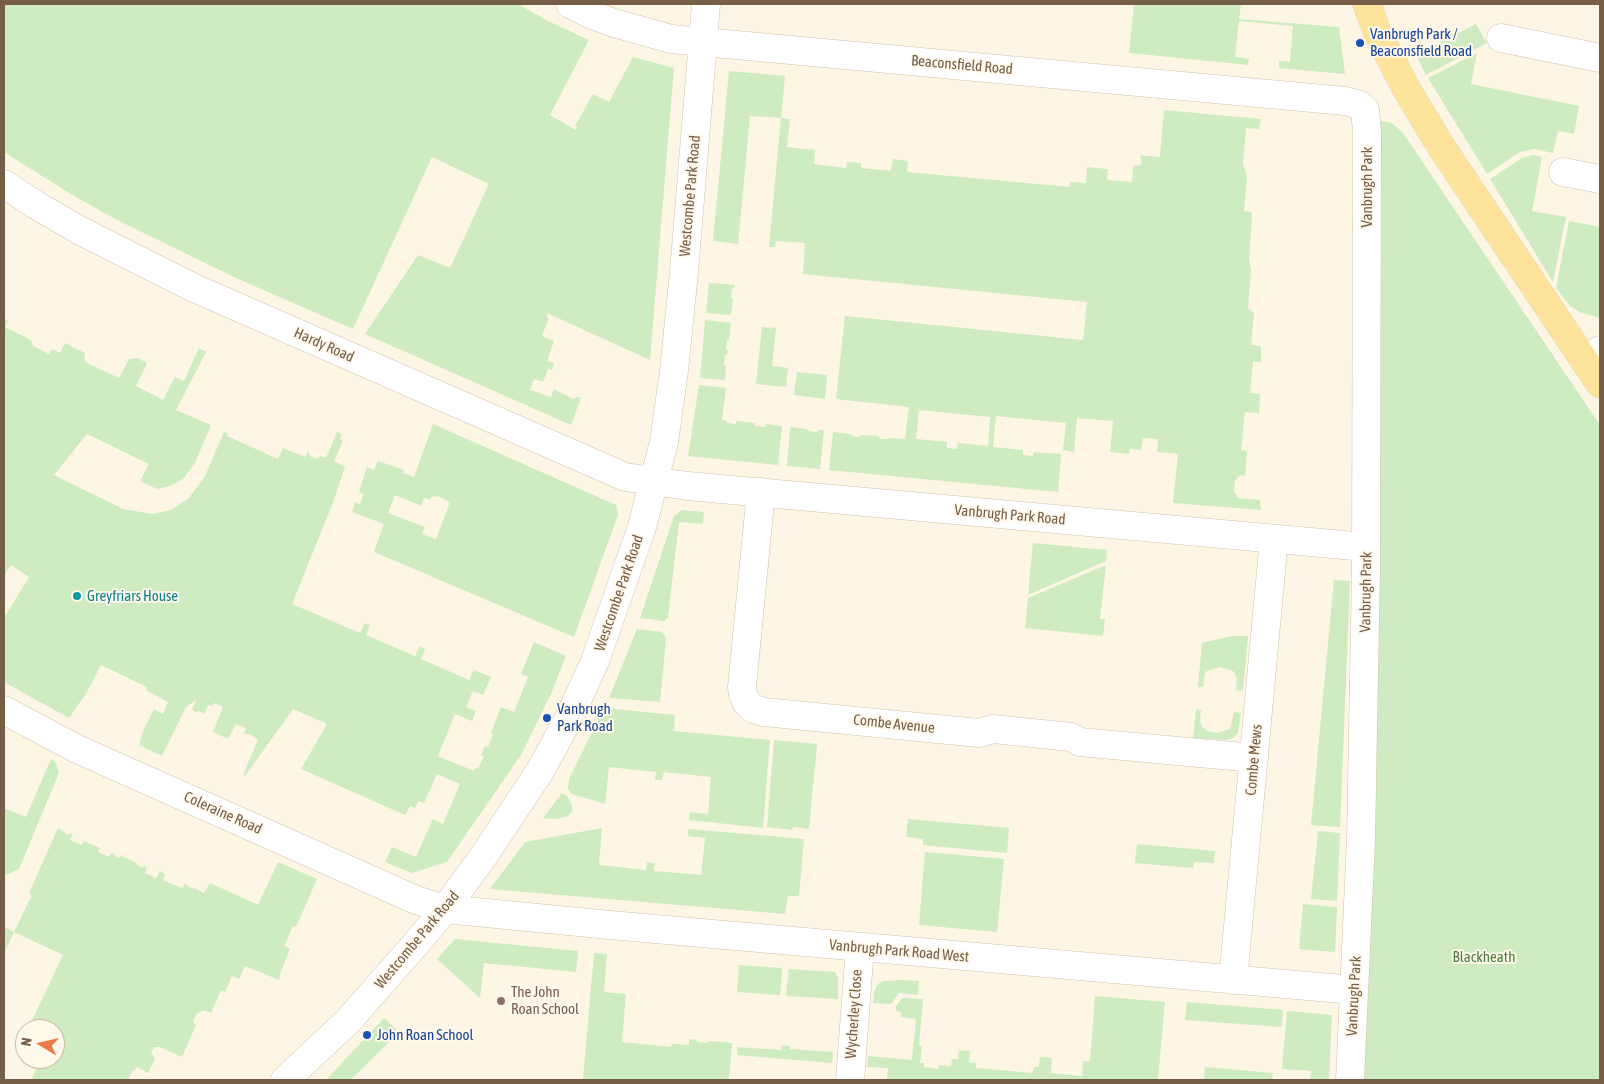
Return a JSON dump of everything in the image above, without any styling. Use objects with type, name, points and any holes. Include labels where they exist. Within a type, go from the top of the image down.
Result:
[{"type":"main road","points":[[1367,4],[1377,32],[1407,90],[1442,148],[1592,355],[1600,384]]},
{"type":"street","name":"Beaconsfield Road","points":[[570,4],[614,23],[671,39],[1207,87],[1352,102],[1360,105]]},
{"type":"street","name":"Westcombe Park Road","points":[[286,1080],[347,1022],[445,909],[540,771],[568,720],[596,661],[642,527],[664,442],[674,371],[684,272],[706,4]]},
{"type":"street","points":[[1501,38],[1600,58]]},
{"type":"street","name":"Vanbrugh Park","points":[[1350,1080],[1361,839],[1366,548],[1367,127],[1365,110],[1360,105]]},
{"type":"street","points":[[1563,172],[1600,179]]},
{"type":"street","name":"Hardy Road","points":[[4,184],[36,206],[192,287],[625,477],[655,482]]},
{"type":"street","name":"Vanbrugh Park Road","points":[[655,482],[1366,548]]},
{"type":"street","name":"Combe Avenue","points":[[761,492],[742,686],[743,696],[754,709],[764,712],[979,733],[992,729],[1071,737],[1080,742],[1254,758]]},
{"type":"street","name":"Combe Mews","points":[[1233,980],[1274,539]]},
{"type":"street","name":"Coleraine Road","points":[[4,710],[77,749],[416,900],[445,909]]},
{"type":"street","name":"Vanbrugh Park Road West","points":[[445,909],[1354,990]]},
{"type":"street","name":"Wycherley Close","points":[[850,1080],[860,947]]},
{"type":"green space","points":[[4,4],[518,4],[548,21],[589,40],[550,115],[576,130],[577,127],[575,126],[593,94],[609,102],[633,57],[674,68],[650,360],[547,313],[548,320],[542,336],[554,341],[547,361],[554,363],[552,370],[548,369],[543,382],[534,379],[530,390],[551,397],[554,389],[573,399],[581,398],[571,425],[365,334],[418,255],[450,268],[489,184],[432,157],[353,329],[236,278],[117,220],[69,193],[4,152]]},
{"type":"green space","points":[[1134,4],[1241,4],[1239,19],[1339,27],[1345,74],[1279,68],[1279,61],[1290,62],[1293,26],[1239,21],[1235,57],[1249,59],[1248,65],[1129,53]]},
{"type":"green space","points":[[1476,24],[1487,43],[1426,75],[1416,55]]},
{"type":"green space","points":[[1477,53],[1471,84],[1579,106],[1574,134],[1558,131],[1553,153],[1534,149],[1520,152],[1487,174],[1428,78]]},
{"type":"green space","points":[[729,71],[785,76],[781,118],[750,116],[738,244],[713,241]]},
{"type":"green space","points":[[1164,110],[1261,119],[1259,129],[1246,128],[1243,164],[1247,176],[1244,211],[1251,212],[1252,216],[1248,308],[1254,313],[1251,345],[1261,346],[1261,362],[1253,362],[1250,393],[1260,394],[1259,413],[1245,412],[1241,450],[1247,451],[1245,476],[1240,475],[1235,481],[1234,491],[1238,498],[1260,500],[1261,510],[1173,503],[1178,454],[1157,452],[1158,439],[1143,438],[1141,450],[1130,449],[1129,454],[1110,452],[1113,421],[1077,418],[1074,452],[1063,450],[1066,423],[996,416],[993,447],[1023,450],[1023,455],[1033,456],[1034,452],[1061,454],[1058,492],[829,470],[833,432],[859,437],[862,435],[878,436],[880,439],[905,439],[909,407],[836,399],[845,316],[1083,340],[1087,302],[803,274],[805,243],[776,241],[775,247],[769,247],[781,118],[790,119],[787,147],[815,150],[814,164],[846,168],[847,162],[861,163],[861,168],[891,171],[893,159],[908,161],[907,172],[1069,187],[1070,182],[1086,183],[1087,167],[1108,169],[1107,180],[1132,182],[1133,166],[1141,165],[1142,162],[1140,155],[1160,157]],"holes":[[[919,410],[990,417],[988,446],[958,443],[957,449],[947,448],[947,442],[916,439]]]},
{"type":"green space","name":"Blackheath","points":[[1380,121],[1392,123],[1403,133],[1600,425],[1600,1080],[1360,1080],[1377,524]]},
{"type":"green space","points":[[1533,155],[1542,157],[1532,211],[1566,217],[1553,282],[1490,179],[1522,158]]},
{"type":"green space","points":[[1569,221],[1600,227],[1600,318],[1580,312],[1570,306],[1556,288]]},
{"type":"green space","points":[[709,283],[735,285],[732,288],[731,315],[706,313]]},
{"type":"green space","points":[[4,318],[8,321],[5,327],[31,340],[33,346],[49,354],[52,349],[60,353],[65,343],[85,353],[85,362],[119,378],[129,359],[138,358],[147,363],[136,386],[163,400],[175,377],[184,381],[199,348],[206,352],[176,410],[211,425],[195,463],[183,479],[170,486],[157,489],[140,481],[149,464],[87,434],[54,475],[123,509],[152,514],[171,510],[189,498],[205,476],[224,432],[228,433],[227,436],[278,459],[283,448],[305,457],[308,451],[310,456],[317,459],[321,456],[326,458],[337,432],[342,434],[340,439],[343,441],[334,461],[345,467],[332,505],[292,604],[360,633],[365,623],[370,625],[366,635],[415,656],[420,646],[425,649],[421,659],[469,680],[474,670],[491,677],[483,695],[473,691],[466,707],[476,711],[472,721],[455,714],[438,756],[474,771],[475,768],[478,769],[484,756],[481,755],[485,746],[488,747],[493,735],[491,733],[501,707],[514,712],[528,677],[521,674],[534,642],[566,656],[551,694],[521,755],[447,862],[412,873],[385,862],[392,847],[416,857],[433,819],[443,824],[460,784],[437,774],[424,803],[419,801],[415,808],[410,806],[405,815],[301,769],[327,724],[293,709],[245,776],[243,775],[258,740],[250,734],[244,734],[246,728],[236,724],[228,739],[213,732],[223,707],[214,703],[212,706],[208,705],[204,714],[192,710],[196,700],[186,707],[162,756],[139,745],[144,729],[154,709],[163,714],[168,702],[146,690],[147,687],[101,665],[87,692],[69,718],[4,682],[4,618],[29,577],[11,565],[4,576]]},
{"type":"green space","points":[[705,320],[731,323],[729,340],[727,340],[726,350],[728,350],[727,355],[725,355],[725,380],[700,378]]},
{"type":"green space","points":[[762,327],[776,328],[772,366],[788,368],[786,387],[756,384]]},
{"type":"green space","points":[[797,372],[827,375],[825,399],[794,395]]},
{"type":"green space","points":[[699,385],[726,388],[722,420],[727,421],[727,423],[736,424],[736,421],[755,423],[755,426],[765,427],[766,424],[782,426],[778,465],[688,456]]},
{"type":"green space","points":[[433,424],[616,505],[618,515],[574,637],[374,552],[384,524],[352,512],[355,502],[360,504],[364,494],[359,492],[367,467],[374,470],[378,461],[404,470],[403,473],[414,477]],"holes":[[[395,495],[421,506],[424,498],[430,500],[432,496],[437,496],[450,502],[436,539],[422,534],[425,527],[388,513]]]},
{"type":"green space","points":[[790,427],[817,432],[818,430],[824,430],[820,469],[787,466]]},
{"type":"green space","points":[[682,510],[704,512],[703,524],[679,522],[668,617],[664,621],[640,618],[674,516]]},
{"type":"green space","points":[[1033,543],[1107,550],[1106,561],[1028,595]]},
{"type":"green space","points":[[1106,565],[1100,619],[1105,619],[1103,636],[1025,628],[1028,598]]},
{"type":"green space","points":[[1334,580],[1350,581],[1340,827],[1311,825]]},
{"type":"green space","points":[[637,629],[662,632],[666,638],[660,702],[609,698]]},
{"type":"green space","points":[[1232,636],[1248,636],[1243,691],[1236,690],[1237,678],[1233,671],[1220,667],[1207,671],[1203,687],[1198,687],[1202,643]]},
{"type":"green space","points":[[604,708],[675,715],[674,731],[770,740],[763,828],[689,820],[690,812],[708,814],[711,777],[664,772],[662,780],[655,780],[656,772],[609,767],[605,804],[572,794],[568,789],[569,779]]},
{"type":"green space","points":[[1196,709],[1201,710],[1200,722],[1202,727],[1207,731],[1217,733],[1230,729],[1234,712],[1241,713],[1238,733],[1233,738],[1226,740],[1193,738]]},
{"type":"green space","points":[[774,740],[817,744],[809,829],[793,827],[792,830],[767,827]]},
{"type":"green space","points":[[51,759],[55,761],[59,773],[19,869],[4,876],[4,808],[26,817]]},
{"type":"green space","points":[[562,793],[567,796],[571,803],[573,810],[570,814],[566,817],[555,819],[543,818]]},
{"type":"green space","points":[[908,819],[1009,828],[1007,853],[923,845],[923,839],[906,837]]},
{"type":"green space","points":[[58,828],[68,835],[73,834],[70,840],[82,845],[84,841],[100,848],[98,852],[109,857],[112,852],[119,858],[121,856],[133,861],[142,868],[144,866],[147,868],[145,873],[156,878],[160,871],[165,874],[163,880],[182,888],[185,884],[192,889],[194,888],[204,893],[210,883],[258,905],[278,862],[317,879],[296,927],[293,926],[284,946],[290,949],[279,980],[245,966],[239,979],[232,976],[225,992],[221,990],[211,1013],[202,1010],[197,1013],[193,1022],[196,1025],[182,1057],[160,1047],[154,1047],[151,1053],[155,1059],[148,1073],[137,1067],[133,1070],[128,1080],[31,1080],[36,1069],[65,1069],[65,1019],[33,1019],[63,955],[14,932],[32,895],[29,893]]},
{"type":"green space","points":[[602,828],[599,865],[646,870],[647,862],[655,863],[654,871],[701,875],[705,838],[688,836],[688,829],[804,839],[799,896],[788,896],[785,914],[490,889],[525,842]]},
{"type":"green space","points":[[1318,831],[1340,833],[1337,901],[1311,899]]},
{"type":"green space","points":[[1137,844],[1215,851],[1214,863],[1194,862],[1193,868],[1135,863]]},
{"type":"green space","points":[[925,852],[1004,859],[997,932],[919,925]]},
{"type":"green space","points":[[1303,904],[1337,907],[1335,952],[1299,949]]},
{"type":"green space","points":[[4,927],[14,932],[4,954]]},
{"type":"green space","points":[[455,939],[578,951],[576,972],[484,963],[480,998],[437,959]]},
{"type":"green space","points":[[594,953],[607,954],[604,992],[626,994],[622,1042],[671,1047],[672,1044],[689,1045],[689,1039],[706,1043],[710,1041],[732,1043],[729,1080],[583,1080]]},
{"type":"green space","points":[[739,965],[782,968],[780,995],[737,992]]},
{"type":"green space","points":[[789,969],[835,972],[838,977],[838,999],[786,996]]},
{"type":"green space","points":[[883,981],[919,981],[918,995],[899,993],[891,1004],[873,1003],[877,985]]},
{"type":"green space","points":[[1095,996],[1165,1002],[1158,1080],[887,1080],[888,1068],[867,1067],[868,1056],[912,1060],[916,1019],[901,1017],[901,1012],[896,1011],[896,1006],[902,998],[923,999],[919,1046],[922,1046],[920,1063],[924,1063],[924,1067],[938,1069],[939,1065],[951,1066],[952,1059],[958,1059],[959,1050],[970,1051],[969,1062],[976,1063],[976,1068],[1033,1073],[1034,1067],[1039,1067],[1040,1057],[1052,1058],[1051,1073],[1082,1076],[1083,1061],[1090,1061]]},
{"type":"green space","points":[[1187,1002],[1283,1010],[1282,1027],[1185,1020]]},
{"type":"green space","points":[[1287,1011],[1332,1015],[1329,1080],[1310,1080],[1311,1071],[1282,1069]]},
{"type":"green space","points":[[384,1018],[399,1032],[351,1080],[326,1080]]},
{"type":"green space","points":[[781,1045],[790,1046],[790,1049],[833,1052],[832,1063],[737,1055],[737,1047],[781,1050]]},
{"type":"green space","points":[[1205,1067],[1273,1073],[1272,1080],[1204,1080]]},
{"type":"place","name":"Vanbrugh Park / Beaconsfield Road","points":[[1360,43]]},
{"type":"place","name":"Greyfriars House","points":[[77,596]]},
{"type":"place","name":"Vanbrugh Park Road","points":[[547,718]]},
{"type":"place","name":"The John Roan School","points":[[501,1001]]},
{"type":"place","name":"John Roan School","points":[[367,1035]]}]
